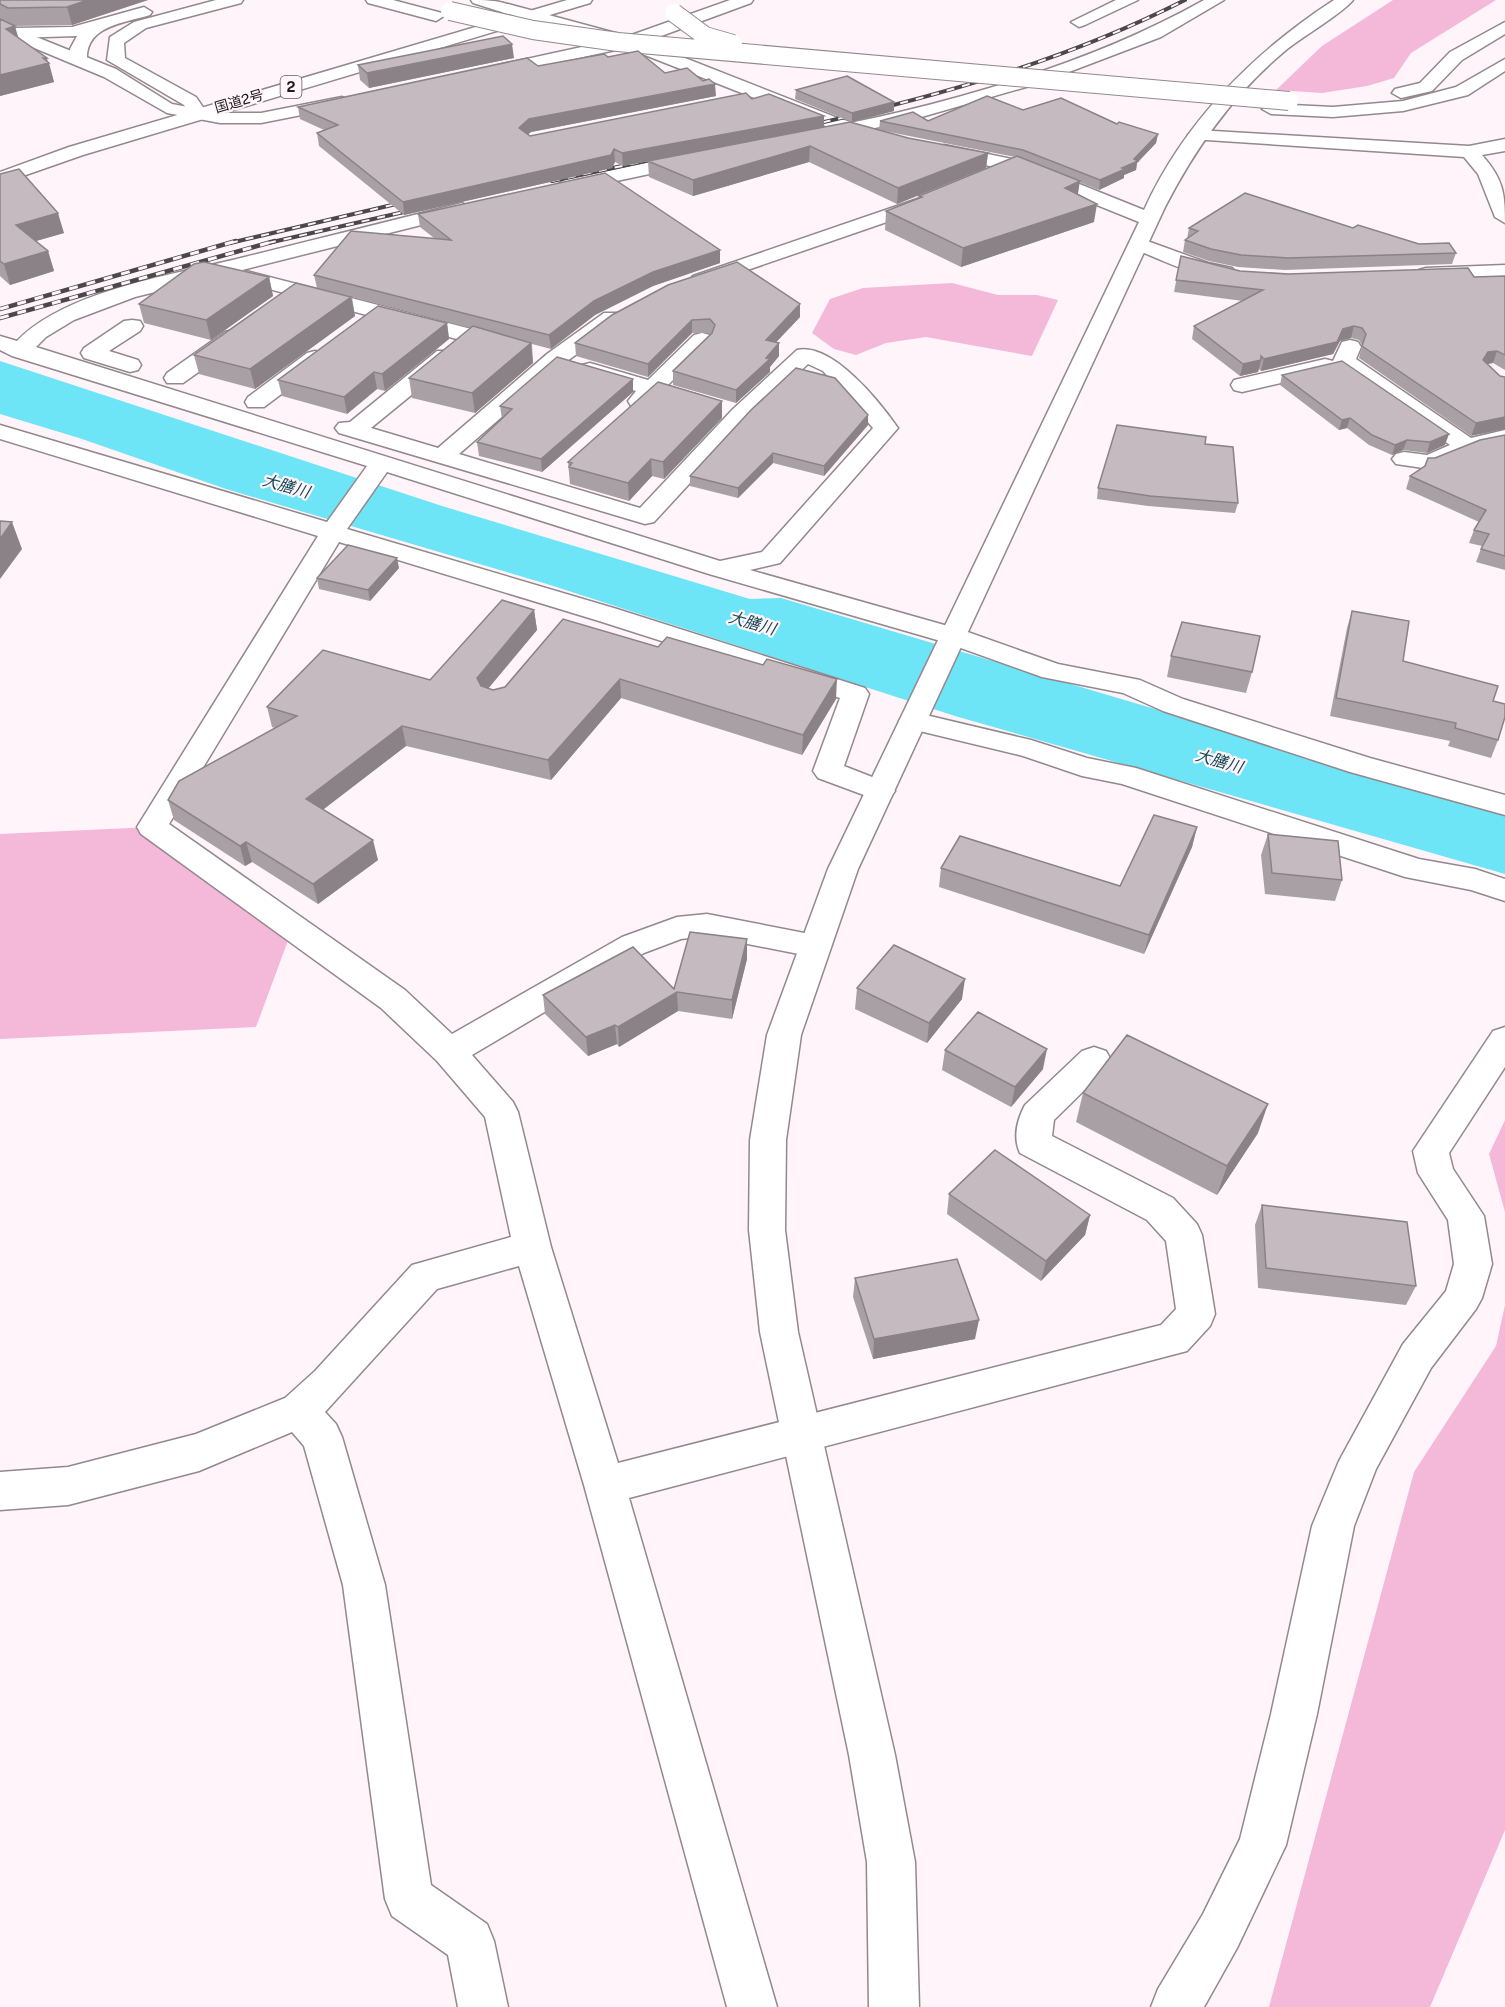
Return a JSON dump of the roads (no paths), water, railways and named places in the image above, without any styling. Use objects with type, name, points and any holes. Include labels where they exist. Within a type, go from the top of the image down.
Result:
[{"type":"main road","points":[[7,30],[73,32],[192,0]]},
{"type":"main road","points":[[235,0],[140,25],[116,41],[116,60],[194,107],[220,118],[261,118],[364,98]]},
{"type":"main road","points":[[374,0],[568,36],[848,64],[1289,101],[1371,100],[1426,87],[1456,56],[1505,27]]},
{"type":"main road","points":[[412,0],[443,13],[520,36],[672,56],[1271,109],[1333,112],[1403,106],[1462,91],[1505,64]]},
{"type":"main road","points":[[479,0],[532,17],[628,42],[851,130],[896,142]]},
{"type":"main road","name":"国道2号","points":[[0,178],[194,107],[542,0]]},
{"type":"main road","name":"国道2号","points":[[0,162],[167,108],[194,107],[532,17],[584,0]]},
{"type":"main road","points":[[478,74],[628,42],[745,0]]},
{"type":"main road","points":[[1079,22],[1130,0]]},
{"type":"main road","points":[[806,138],[851,130],[962,100],[1056,70],[1156,32],[1215,0]]},
{"type":"main road","points":[[894,2007],[891,1862],[872,1755],[778,1332],[768,1241],[768,1140],[784,1035],[814,945],[843,869],[1140,244],[1149,219],[1197,135],[1240,83],[1271,52],[1308,22],[1345,0]]},
{"type":"main road","points":[[676,6],[705,36],[739,46],[848,64]]},
{"type":"main road","points":[[78,60],[77,50],[85,34],[99,24]]},
{"type":"main road","points":[[7,30],[110,73],[167,108]]},
{"type":"main road","points":[[726,102],[761,95]]},
{"type":"main road","points":[[1197,135],[1469,152],[1505,145]]},
{"type":"main road","points":[[929,148],[1015,165],[1149,219]]},
{"type":"main road","points":[[1469,152],[1487,172],[1505,217]]},
{"type":"main road","points":[[543,191],[716,155]]},
{"type":"main road","points":[[983,179],[1015,165]]},
{"type":"main road","points":[[681,286],[943,195]]},
{"type":"main road","points":[[10,347],[66,315],[128,293],[485,204]]},
{"type":"main road","points":[[1140,244],[1203,268],[1250,276]]},
{"type":"main road","points":[[216,270],[295,292],[471,335],[652,390],[741,414]]},
{"type":"main road","points":[[1401,274],[1505,271]]},
{"type":"main road","points":[[276,306],[295,292]]},
{"type":"main road","points":[[443,455],[537,354],[633,307]]},
{"type":"main road","points":[[359,326],[377,312]]},
{"type":"main road","points":[[176,378],[249,325]]},
{"type":"main road","points":[[132,326],[92,353],[354,430],[540,480],[645,517],[741,414],[805,355],[831,366],[886,428],[771,558],[718,569]]},
{"type":"main road","points":[[354,430],[471,335]]},
{"type":"main road","points":[[627,412],[702,340]]},
{"type":"main road","points":[[10,347],[378,468],[475,492],[1052,671],[1130,686],[1173,705],[1305,747],[1505,805]]},
{"type":"main road","points":[[256,402],[331,347]]},
{"type":"main road","points":[[1242,385],[1347,354],[1467,446]]},
{"type":"main road","points":[[0,432],[334,530],[568,614],[855,694],[828,771],[879,791]]},
{"type":"main road","points":[[1404,459],[1430,462],[1467,446],[1505,437]]},
{"type":"main road","points":[[378,468],[334,530],[152,827],[393,999],[449,1052],[501,1112],[532,1247],[605,1485],[752,2007]]},
{"type":"main road","points":[[475,492],[540,480]]},
{"type":"main road","points":[[916,717],[1031,749],[1082,767],[1126,775],[1416,869],[1475,880],[1505,890]]},
{"type":"main road","points":[[449,1052],[633,945],[677,928],[706,925],[814,945]]},
{"type":"main road","points":[[1176,2007],[1220,1931],[1262,1845],[1294,1714],[1337,1515],[1359,1461],[1417,1356],[1464,1298],[1473,1264],[1466,1216],[1436,1173],[1431,1150],[1505,1040]]},
{"type":"main road","points":[[605,1485],[1173,1339],[1197,1314],[1184,1235],[1160,1209],[1033,1143],[1037,1115],[1094,1060]]},
{"type":"main road","points":[[0,1491],[68,1486],[199,1452],[299,1411],[329,1383],[425,1276],[532,1247]]},
{"type":"main road","points":[[299,1411],[322,1437],[364,1585],[409,1899],[470,1941],[483,2007]]},
{"type":"water","name":"大膳川","points":[[0,361],[442,506],[750,599],[781,598],[1505,813],[1505,874],[955,716],[547,584],[226,489],[79,438],[0,414]]},
{"type":"railway","points":[[807,126],[1000,75],[1094,41],[1185,0]]},
{"type":"railway","points":[[552,181],[664,157]]},
{"type":"railway","points":[[230,243],[409,201]]},
{"type":"railway","points":[[268,243],[417,209]]},
{"type":"railway","points":[[0,309],[236,241]]},
{"type":"railway","points":[[0,318],[275,241]]}]
